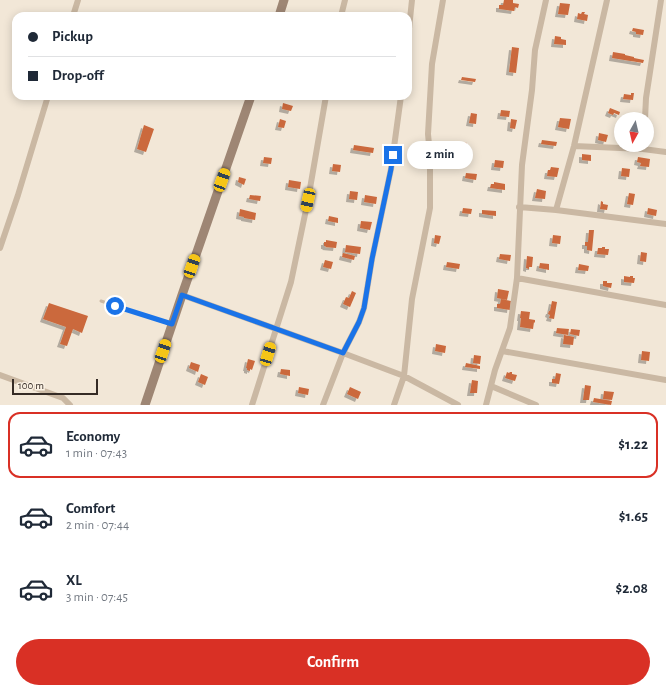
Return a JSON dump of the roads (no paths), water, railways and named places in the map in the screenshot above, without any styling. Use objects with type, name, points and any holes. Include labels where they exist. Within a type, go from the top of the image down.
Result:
[{"type":"main road","points":[[280,12],[284,0]]},
{"type":"main road","points":[[145,405],[250,100]]},
{"type":"street","points":[[74,12],[78,0]]},
{"type":"street","points":[[342,12],[345,0]]},
{"type":"street","points":[[411,12],[412,0]]},
{"type":"street","points":[[394,405],[404,376],[412,299],[430,208],[430,155],[428,134],[432,64],[443,0]]},
{"type":"street","points":[[486,405],[510,328],[517,278],[522,165],[532,90],[535,50],[546,0]]},
{"type":"street","points":[[556,210],[574,146],[607,0]]},
{"type":"street","points":[[645,112],[646,98],[661,0]]},
{"type":"street","points":[[0,248],[47,100]]},
{"type":"street","points":[[252,405],[291,282],[308,200],[325,100]]},
{"type":"street","points":[[323,405],[343,353],[359,322],[364,308],[372,259],[391,169],[400,100]]},
{"type":"street","points":[[574,146],[614,147]]},
{"type":"street","points":[[654,149],[666,152]]},
{"type":"street","points":[[519,207],[556,210],[666,224]]},
{"type":"street","points":[[517,278],[666,305]]},
{"type":"street","points":[[182,295],[276,328],[404,376],[458,405]]},
{"type":"street","points":[[502,350],[666,380]]},
{"type":"street","points":[[0,375],[63,398],[70,405]]},
{"type":"street","points":[[491,386],[536,405]]},
{"type":"lane","points":[[101,301],[172,324]]}]
